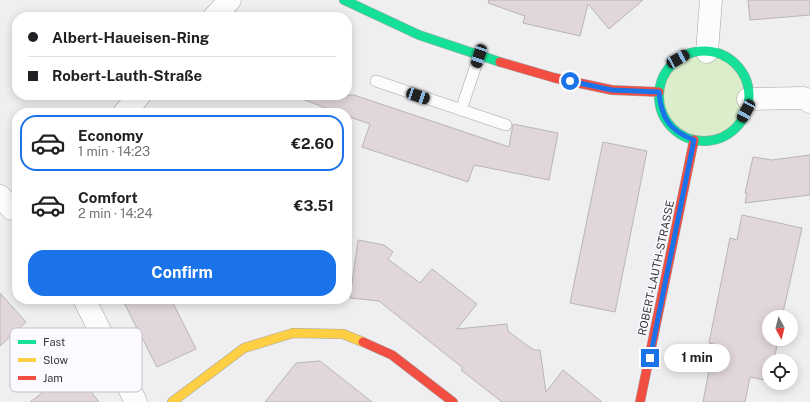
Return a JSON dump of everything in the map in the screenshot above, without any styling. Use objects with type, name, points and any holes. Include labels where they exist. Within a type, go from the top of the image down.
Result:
[{"type":"street","points":[[219,12],[230,0]]},
{"type":"street","points":[[344,0],[419,35],[479,56],[555,78],[612,90],[659,92]]},
{"type":"street","points":[[706,52],[711,0]]},
{"type":"street","points":[[706,52],[726,57],[734,63],[745,79],[748,99],[746,111],[740,123],[731,132],[720,138],[707,141],[694,140],[682,135],[672,127],[664,117],[660,105],[659,92],[665,73],[671,65],[687,54],[706,52]]},
{"type":"street","points":[[748,99],[808,98]]},
{"type":"street","points":[[128,108],[136,100]]},
{"type":"street","name":"ROBERT-LAUTH-STRASSE","points":[[640,402],[694,140]]},
{"type":"street","points":[[0,196],[12,209]]},
{"type":"street","points":[[87,304],[99,328]]},
{"type":"street","points":[[172,402],[244,348],[293,333],[343,334],[392,355],[453,402]]},
{"type":"street","points":[[131,392],[136,402]]},
{"type":"lane","points":[[461,110],[479,56]]},
{"type":"lane","points":[[376,81],[506,125]]},
{"type":"green space","points":[[695,52],[713,52],[729,59],[741,71],[748,87],[748,105],[741,121],[729,133],[713,140],[695,140],[679,133],[667,121],[660,105],[660,87],[667,71],[679,59]]},
{"type":"building","points":[[489,0],[643,0],[609,29],[588,4],[580,36],[523,23],[525,16],[488,3]]},
{"type":"building","points":[[748,0],[810,0],[810,15],[750,20]]},
{"type":"building","points":[[352,95],[354,95],[509,147],[513,124],[558,133],[549,180],[474,165],[468,182],[362,147],[370,124],[352,118],[352,108],[326,108],[305,100],[352,100]]},
{"type":"building","points":[[603,142],[647,151],[615,312],[570,303]]},
{"type":"building","points":[[810,155],[810,195],[745,203],[747,193],[745,193],[753,157],[772,160]]},
{"type":"building","points":[[742,215],[802,228],[784,310],[762,310],[762,346],[777,346],[775,354],[762,354],[762,380],[750,377],[745,402],[703,402],[714,344],[709,343],[730,238],[737,240]]},
{"type":"building","points":[[358,240],[384,245],[393,252],[388,259],[420,283],[432,269],[477,304],[457,329],[507,324],[508,331],[534,350],[540,350],[546,392],[563,370],[602,402],[502,402],[461,370],[463,368],[379,301],[352,298],[352,284]]},
{"type":"building","points":[[0,293],[26,322],[20,328],[10,328],[10,337],[0,346]]},
{"type":"building","points":[[125,304],[174,304],[196,349],[157,367],[142,338],[142,328],[137,328]]},
{"type":"building","points":[[320,361],[372,402],[265,402],[296,363]]},
{"type":"building","points":[[43,392],[91,392],[99,402],[30,402]]},
{"type":"traffic: fast","points":[[344,0],[419,35],[500,62]]},
{"type":"traffic: fast","points":[[704,51],[713,52],[729,59],[741,71],[748,87],[749,96],[748,105],[741,121],[729,133],[713,140],[704,141],[695,140],[679,133],[667,121],[660,105],[659,96],[660,87],[667,71],[679,59],[695,52],[704,51]]},
{"type":"traffic: slow","points":[[172,402],[244,348],[293,333],[343,334],[363,342]]},
{"type":"traffic: jam","points":[[500,62],[555,78],[612,90],[659,92]]},
{"type":"traffic: jam","points":[[640,402],[694,140]]},
{"type":"traffic: jam","points":[[363,342],[392,355],[453,402]]},
{"type":"route","points":[[570,81],[612,90],[659,92],[660,105],[664,117],[672,127],[682,135],[694,140],[650,358]]}]
